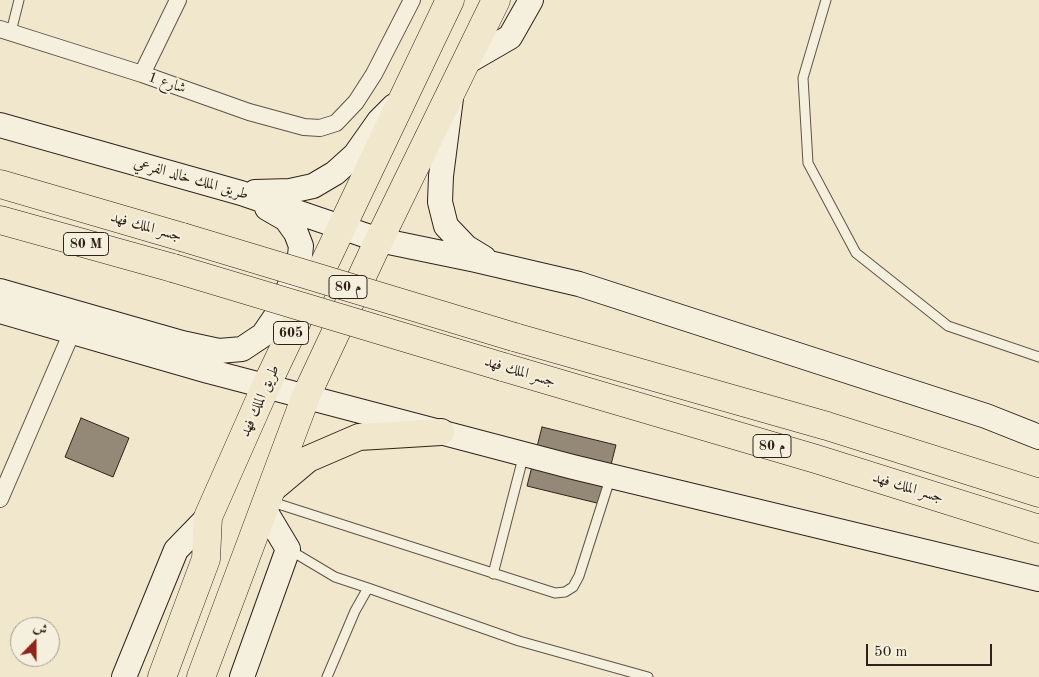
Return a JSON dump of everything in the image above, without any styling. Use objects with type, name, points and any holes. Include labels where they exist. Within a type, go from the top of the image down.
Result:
[{"type":"highway","name":"605","points":[[202,677],[306,396],[379,240],[496,0]]},
{"type":"highway","name":"طريق الملك فهد","points":[[162,677],[206,559],[208,518],[266,386],[448,1]]},
{"type":"highway","name":"جسر الملك فهد","points":[[0,184],[514,337],[818,424],[1039,493]]},
{"type":"highway","name":"جسر الملك فهد","points":[[0,220],[173,268],[816,459],[1039,529]]},
{"type":"main road","points":[[465,63],[510,36],[531,0]]},
{"type":"main road","points":[[452,89],[441,176],[440,202],[446,226],[466,247],[496,265]]},
{"type":"main road","points":[[241,193],[290,191],[313,186],[335,174],[355,155],[379,121],[404,95]]},
{"type":"main road","name":"طريق الملك خالد الفرعي","points":[[0,125],[241,193],[379,240],[579,284],[986,416],[1039,437]]},
{"type":"main road","points":[[0,292],[182,343],[219,351],[242,349],[263,335],[276,316],[299,265],[301,246],[296,233],[286,219],[241,193]]},
{"type":"main road","points":[[0,311],[208,371],[524,454],[1039,579]]},
{"type":"main road","points":[[242,677],[288,549],[268,500],[308,459],[359,437],[441,432]]},
{"type":"main road","points":[[124,677],[176,550],[208,518]]},
{"type":"street","points":[[142,74],[178,0]]},
{"type":"street","name":"شارع 1","points":[[6,31],[142,74],[248,112],[304,127],[320,128],[336,123],[356,102],[374,74],[412,0]]},
{"type":"street","points":[[0,498],[72,332]]},
{"type":"lane","points":[[6,31],[19,0]]},
{"type":"lane","points":[[826,0],[803,78],[808,163],[856,253],[948,326],[1039,357]]},
{"type":"lane","points":[[492,574],[524,454]]},
{"type":"lane","points":[[268,500],[555,594],[573,588],[579,576],[611,476]]},
{"type":"lane","points":[[288,549],[335,577],[519,641],[648,677]]},
{"type":"lane","points":[[327,677],[355,611],[368,588]]},
{"type":"building","points":[[81,418],[129,438],[113,477],[65,457]]},
{"type":"building","points":[[542,427],[616,445],[601,504],[527,486]]}]
